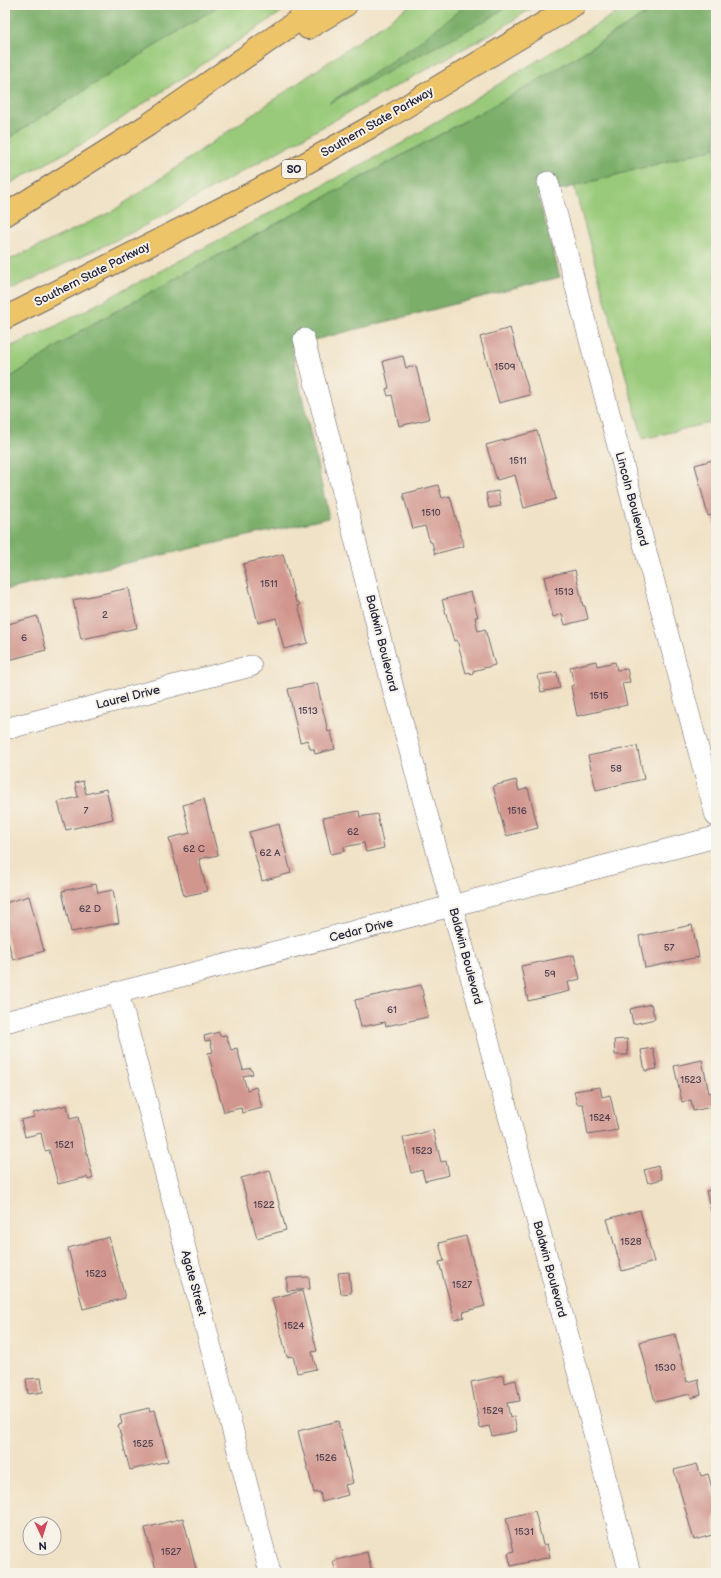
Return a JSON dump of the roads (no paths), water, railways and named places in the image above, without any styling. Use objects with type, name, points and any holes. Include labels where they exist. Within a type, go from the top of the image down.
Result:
[{"type":"highway","points":[[148,125],[320,5]]},
{"type":"highway","points":[[5,214],[346,5]]},
{"type":"highway","name":"Southern State Parkway","points":[[5,318],[256,190],[390,116],[574,5]]},
{"type":"street","name":"Lincoln Boulevard","points":[[548,182],[716,816]]},
{"type":"street","name":"Baldwin Boulevard","points":[[304,339],[392,684],[580,1380],[630,1573]]},
{"type":"street","name":"Laurel Drive","points":[[5,729],[251,666]]},
{"type":"street","name":"Cedar Drive","points":[[5,1022],[716,838]]},
{"type":"street","name":"Agate Street","points":[[118,992],[270,1573]]}]
